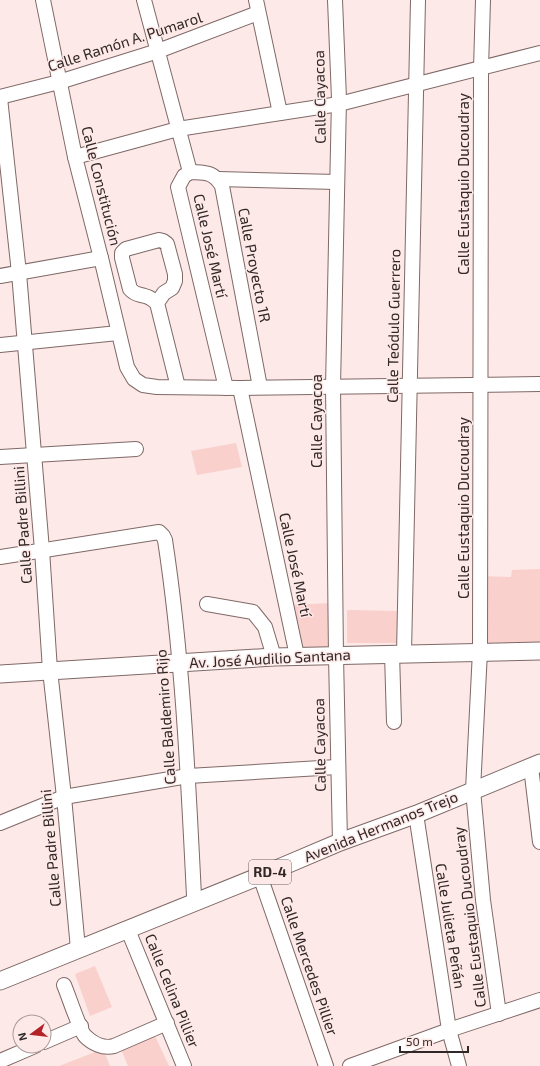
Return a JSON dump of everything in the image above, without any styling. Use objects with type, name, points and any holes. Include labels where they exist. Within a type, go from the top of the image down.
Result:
[{"type":"main road","name":"Av. José Audilio Santana","points":[[0,674],[297,656],[480,651],[540,651]]},
{"type":"main road","name":"Avenida Hermanos Trejo","points":[[0,981],[128,930],[340,842],[416,814],[535,764]]},
{"type":"street","name":"Calle Constitución","points":[[43,0],[75,157],[102,260],[127,367],[134,379],[143,385],[178,387]]},
{"type":"street","points":[[144,0],[190,172],[210,173],[218,178],[337,182]]},
{"type":"street","name":"Calle Cayacoa","points":[[335,0],[339,104],[333,386],[337,767],[340,842]]},
{"type":"street","name":"Calle Teódulo Guerrero","points":[[394,722],[409,386],[418,0]]},
{"type":"street","name":"Calle Eustaquio Ducoudray","points":[[483,0],[481,69],[480,651],[473,790],[483,900],[499,1014]]},
{"type":"street","name":"Calle Ramón A. Pumarol","points":[[0,98],[60,82],[158,51],[257,6]]},
{"type":"street","points":[[257,6],[280,113]]},
{"type":"street","points":[[75,157],[178,129],[339,104],[540,53]]},
{"type":"street","name":"Calle Padre Billini","points":[[0,98],[19,273],[42,550],[50,670],[64,797],[78,949]]},
{"type":"street","name":"Calle José Martí","points":[[190,172],[184,176],[178,187],[226,388]]},
{"type":"street","name":"Calle Proyecto 1R","points":[[218,178],[222,186],[260,387]]},
{"type":"street","points":[[157,303],[164,293],[172,288],[175,281],[175,274],[167,244],[159,240],[126,249],[122,253],[122,258],[130,289],[137,295],[146,296],[157,303],[178,387],[240,388],[540,384]]},
{"type":"street","points":[[0,276],[122,258]]},
{"type":"street","points":[[0,345],[118,333]]},
{"type":"street","name":"Calle José Martí","points":[[240,388],[297,656]]},
{"type":"street","points":[[0,457],[136,449]]},
{"type":"street","name":"Calle Baldemiro Rijo","points":[[42,550],[158,532],[163,536],[171,581],[180,663],[188,776],[194,896],[196,901]]},
{"type":"street","points":[[0,557],[42,550]]},
{"type":"street","points":[[207,604],[253,612],[265,627],[274,657]]},
{"type":"street","points":[[535,764],[540,842]]},
{"type":"street","points":[[0,824],[64,797],[188,776],[337,767]]},
{"type":"street","name":"Calle Julieta Peñán","points":[[416,814],[449,1030],[459,1066]]},
{"type":"street","name":"Calle Mercedes Pillier","points":[[260,876],[326,1066]]},
{"type":"street","name":"Calle Celina Pillier","points":[[128,930],[184,1066]]},
{"type":"street","points":[[64,985],[84,1035],[100,1046],[108,1048],[167,1023]]},
{"type":"street","points":[[350,1066],[449,1030],[540,1000]]},
{"type":"street","points":[[52,1038],[80,1026]]},
{"type":"street","points":[[0,1061],[16,1054]]},
{"type":"shaded area","points":[[236,443],[242,467],[197,475],[191,451]]},
{"type":"shaded area","points":[[540,569],[540,651],[480,651],[480,576],[511,577],[512,570]]},
{"type":"shaded area","points":[[335,603],[336,656],[297,656],[286,605]]},
{"type":"shaded area","points":[[347,610],[400,611],[399,643],[347,643]]},
{"type":"shaded area","points":[[95,966],[112,1007],[90,1016],[75,974]]},
{"type":"shaded area","points":[[155,1036],[169,1066],[128,1066],[121,1049]]},
{"type":"shaded area","points":[[103,1049],[110,1066],[59,1066]]}]
